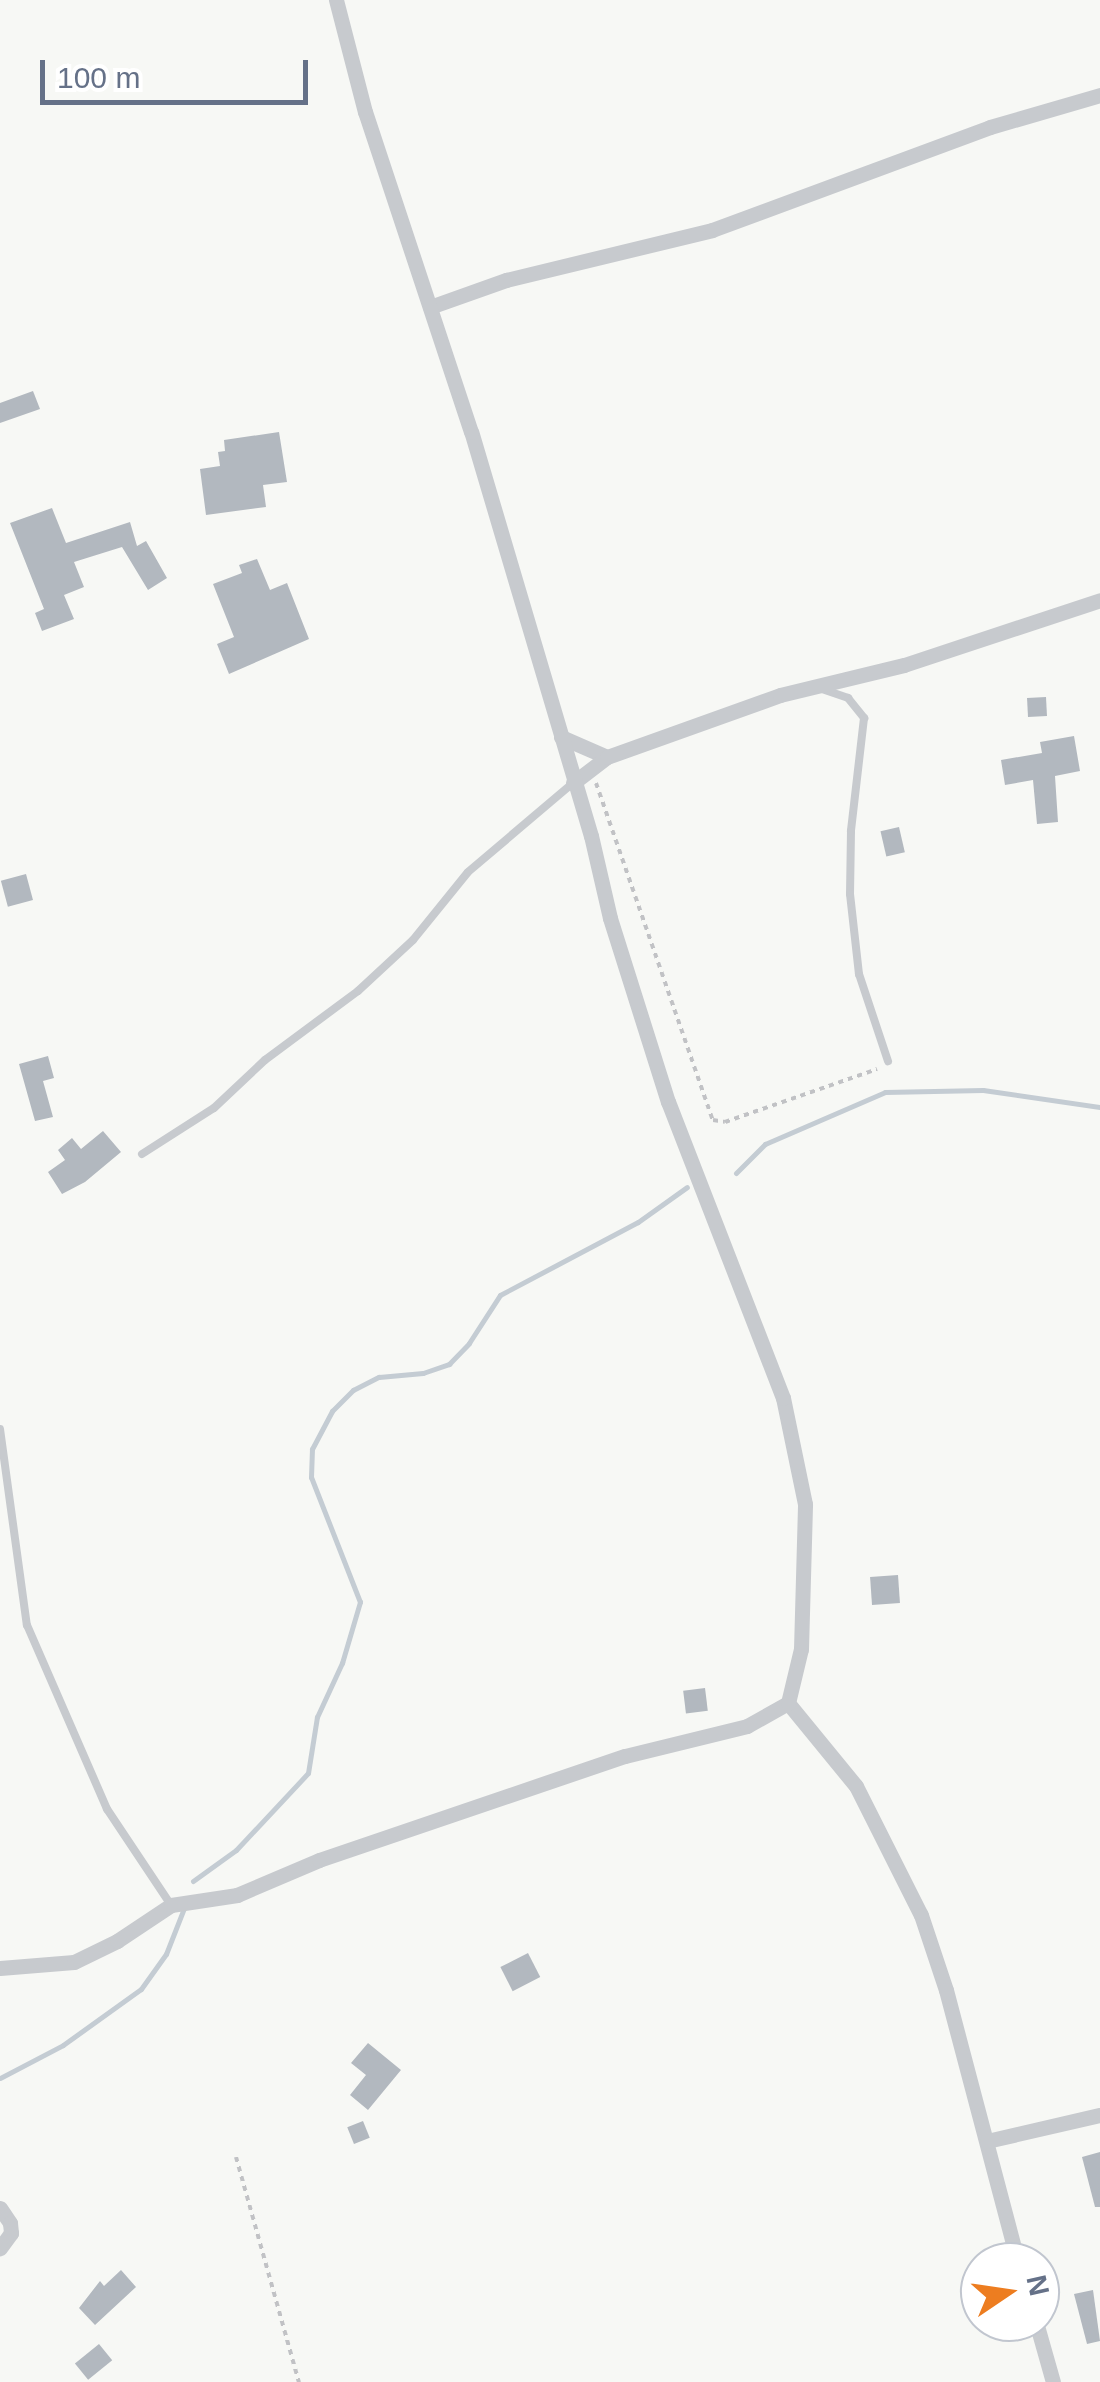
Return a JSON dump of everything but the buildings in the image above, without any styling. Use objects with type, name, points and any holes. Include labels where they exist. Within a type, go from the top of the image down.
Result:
[{"type":"street","points":[[0,1968],[57,1964],[88,1957],[171,1905],[237,1895],[319,1860],[624,1756],[748,1726],[788,1703],[804,1629],[805,1504],[783,1398],[668,1102],[430,307],[365,112],[336,0]]},
{"type":"street","points":[[430,307],[579,261],[712,230],[953,145],[990,127],[1100,95]]},
{"type":"street","points":[[573,783],[606,757],[813,686],[904,665],[1100,600]]},
{"type":"street","points":[[561,737],[606,757]]},
{"type":"street","points":[[788,1703],[856,1786],[902,1871],[946,1990],[1013,2242]]},
{"type":"street","points":[[987,2141],[1100,2115]]},
{"type":"street","points":[[0,2208],[11,2233],[0,2248]]},
{"type":"street","points":[[1042,2342],[1053,2382]]},
{"type":"lane","points":[[813,686],[848,698],[864,718],[851,831],[850,894],[859,974],[888,1061]]},
{"type":"lane","points":[[142,1154],[214,1108],[265,1060],[358,991],[412,940],[468,872],[573,783]]},
{"type":"lane","points":[[0,1430],[27,1626],[108,1808],[171,1905]]},
{"type":"path","points":[[591,771],[713,1120],[725,1122],[796,1099],[884,1066],[888,1061]]},
{"type":"path","points":[[236,2157],[298,2382]]},
{"type":"waterway","points":[[736,1173],[765,1144],[885,1092],[983,1090],[1100,1107]]},
{"type":"waterway","points":[[193,1881],[236,1850],[308,1773],[317,1717],[342,1663],[360,1602],[311,1477],[312,1449],[332,1411],[353,1390],[379,1377],[423,1373],[449,1364],[469,1343],[500,1295],[638,1222],[687,1187]]},
{"type":"waterway","points":[[0,2078],[63,2045],[141,1989],[166,1954],[184,1908]]}]
